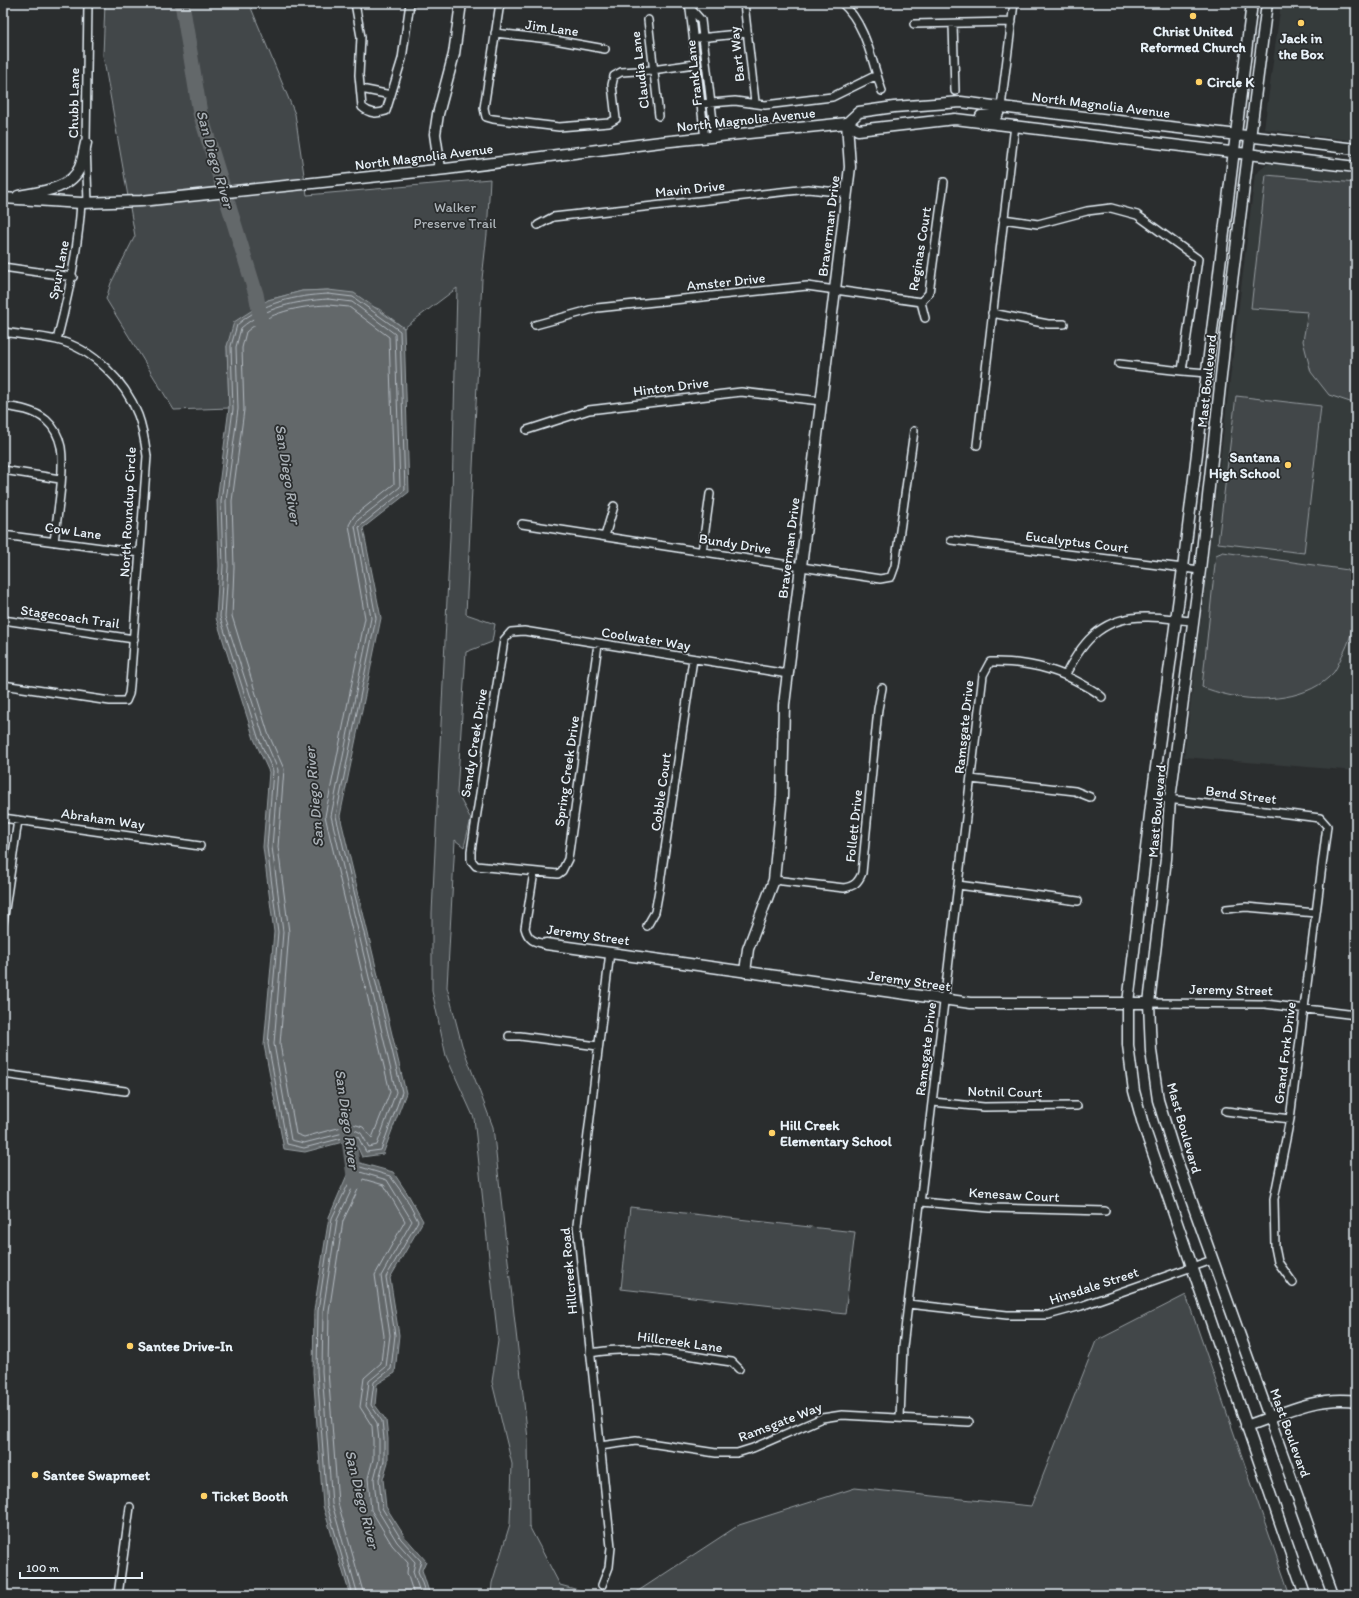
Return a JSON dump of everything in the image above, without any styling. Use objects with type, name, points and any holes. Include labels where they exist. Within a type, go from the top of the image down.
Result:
[{"type":"street","name":"Chubb Lane","points":[[84,203],[88,3]]},
{"type":"street","points":[[355,3],[361,37],[359,75],[362,107],[366,111],[380,113],[386,111],[402,59],[410,3]]},
{"type":"street","points":[[440,169],[436,134],[438,114],[454,54],[461,3]]},
{"type":"street","points":[[500,3],[484,108],[486,117],[493,120],[559,127],[609,122],[616,119],[612,85],[614,76],[621,72],[652,70],[695,64]]},
{"type":"street","name":"Bart Way","points":[[744,3],[755,102]]},
{"type":"street","points":[[842,3],[852,11],[863,34],[882,91]]},
{"type":"street","points":[[944,119],[952,114],[997,115],[1001,107],[1014,3]]},
{"type":"street","name":"Mast Boulevard","points":[[1252,3],[1183,568],[1152,797],[1128,1003],[1128,1045],[1134,1091],[1167,1197],[1304,1595]]},
{"type":"street","name":"Mast Boulevard","points":[[1266,3],[1200,570],[1170,799],[1166,859],[1149,1003],[1151,1051],[1158,1100],[1175,1155],[1333,1595]]},
{"type":"street","name":"Frank Lane","points":[[688,6],[702,20],[710,103],[710,138]]},
{"type":"street","name":"Frank Lane","points":[[688,6],[700,104],[710,138]]},
{"type":"street","name":"Claudia Lane","points":[[648,20],[652,70],[658,116]]},
{"type":"street","points":[[914,24],[1012,22]]},
{"type":"street","points":[[953,24],[955,91]]},
{"type":"street","name":"Jim Lane","points":[[495,33],[549,39],[604,49]]},
{"type":"street","points":[[693,39],[747,33]]},
{"type":"street","points":[[700,104],[735,101],[755,102],[765,105],[832,97],[877,75]]},
{"type":"street","points":[[360,89],[391,95]]},
{"type":"street","name":"North Magnolia Avenue","points":[[5,198],[84,203],[141,201],[440,169],[661,142],[847,123],[859,112],[894,107],[953,102],[1356,149]]},
{"type":"street","name":"North Magnolia Avenue","points":[[847,123],[858,130],[944,119],[1015,125],[1356,167]]},
{"type":"street","name":"Braverman Drive","points":[[745,972],[748,949],[774,880],[782,797],[782,726],[850,167],[847,123]]},
{"type":"street","points":[[977,445],[1015,125]]},
{"type":"street","points":[[5,198],[56,188],[69,181],[80,168],[86,143]]},
{"type":"street","name":"Reginas Court","points":[[925,318],[922,302],[928,293],[944,182]]},
{"type":"street","name":"Mavin Drive","points":[[538,225],[553,217],[808,189],[847,193]]},
{"type":"street","name":"Spur Lane","points":[[57,340],[73,277],[84,203]]},
{"type":"street","points":[[1003,219],[1038,224],[1087,211],[1111,208],[1137,215],[1198,259],[1182,371]]},
{"type":"street","points":[[3,267],[73,277]]},
{"type":"street","name":"Amster Drive","points":[[535,325],[597,308],[807,286],[922,302]]},
{"type":"street","points":[[992,313],[1048,324],[1064,324]]},
{"type":"street","name":"North Roundup Circle","points":[[3,332],[57,340],[70,344],[96,359],[115,376],[125,390],[138,414],[144,435],[147,456],[130,694],[126,701],[110,701],[3,685]]},
{"type":"street","points":[[1118,364],[1207,373]]},
{"type":"street","name":"Hinton Drive","points":[[527,430],[589,410],[741,392],[821,401]]},
{"type":"street","points":[[3,406],[23,409],[35,413],[47,421],[57,433],[61,447],[60,479],[54,542]]},
{"type":"street","name":"Bundy Drive","points":[[522,524],[801,568],[880,579],[891,578],[895,566],[914,431]]},
{"type":"street","points":[[3,470],[60,479]]},
{"type":"street","points":[[702,552],[710,494]]},
{"type":"street","points":[[605,536],[614,506]]},
{"type":"street","name":"Cow Lane","points":[[3,534],[140,553]]},
{"type":"street","name":"Eucalyptus Court","points":[[951,540],[1200,570]]},
{"type":"street","points":[[1102,697],[1066,674],[1076,655],[1086,642],[1110,624],[1130,618],[1150,617],[1193,621]]},
{"type":"street","name":"Stagecoach Trail","points":[[3,620],[134,639]]},
{"type":"street","name":"Coolwater Way","points":[[504,640],[511,632],[524,631],[788,674]]},
{"type":"street","name":"Sandy Creek Drive","points":[[504,640],[471,851],[471,860],[476,866],[534,872]]},
{"type":"street","name":"Spring Creek Drive","points":[[534,872],[558,874],[562,872],[568,859],[598,644]]},
{"type":"street","name":"Cobble Court","points":[[647,926],[655,912],[659,890],[692,659]]},
{"type":"street","name":"Ramsgate Drive","points":[[900,1417],[903,1347],[983,675],[990,662],[1013,661],[1066,674]]},
{"type":"street","name":"Follett Drive","points":[[774,880],[844,888],[853,887],[860,880],[862,873],[877,720],[882,688]]},
{"type":"street","points":[[971,779],[1075,791],[1090,798]]},
{"type":"street","name":"Bend Street","points":[[1152,797],[1301,815],[1320,818],[1324,822]]},
{"type":"street","name":"Abraham Way","points":[[3,818],[200,846]]},
{"type":"street","points":[[3,922],[18,820]]},
{"type":"street","name":"Grand Fork Drive","points":[[1293,1283],[1278,1262],[1275,1247],[1274,1199],[1290,1119],[1327,835],[1327,826],[1324,822]]},
{"type":"street","name":"Jeremy Street","points":[[534,872],[525,928],[527,935],[532,940],[546,944],[988,1005],[1128,1003],[1265,1004],[1356,1015]]},
{"type":"street","points":[[958,885],[1078,901]]},
{"type":"street","points":[[1226,909],[1246,907],[1316,913]]},
{"type":"street","name":"Hillcreek Road","points":[[602,1585],[609,1567],[611,1547],[577,1225],[610,952]]},
{"type":"street","points":[[508,1036],[520,1036],[598,1046]]},
{"type":"street","points":[[3,1074],[125,1091]]},
{"type":"street","name":"Notnil Court","points":[[933,1102],[984,1107],[1077,1106]]},
{"type":"street","points":[[1226,1111],[1290,1119]]},
{"type":"street","name":"Kenesaw Court","points":[[921,1202],[990,1208],[1105,1211]]},
{"type":"street","name":"Hinsdale Street","points":[[908,1304],[1007,1315],[1048,1315],[1081,1306],[1212,1260]]},
{"type":"street","name":"Hillcreek Lane","points":[[590,1353],[616,1348],[647,1349],[732,1362],[739,1369]]},
{"type":"street","points":[[1246,1426],[1312,1403],[1334,1400],[1356,1401]]},
{"type":"street","name":"Ramsgate Way","points":[[600,1446],[636,1441],[716,1453],[737,1452],[753,1448],[822,1418],[842,1414],[969,1422]]},
{"type":"street","points":[[118,1595],[130,1507]]},
{"type":"shaded area","points":[[1281,3],[1356,3],[1356,141],[1264,129]]},
{"type":"shaded area","name":"Santana High School","points":[[1269,163],[1356,174],[1356,771],[1184,757],[1255,174]]},
{"type":"green space","name":"Walker Preserve Trail","points":[[105,3],[249,3],[295,114],[307,195],[490,179],[487,234],[482,279],[466,614],[495,624],[492,642],[466,652],[457,793],[471,819],[464,847],[455,840],[447,987],[462,1045],[493,1127],[528,1439],[529,1526],[560,1585],[597,1595],[491,1595],[492,1583],[510,1524],[512,1464],[492,1382],[498,1341],[474,1118],[446,1056],[432,991],[432,913],[452,495],[457,288],[404,328],[379,309],[328,290],[302,291],[268,300],[227,346],[229,408],[174,410],[106,299],[111,283],[135,236],[103,55]]},
{"type":"green space","points":[[1266,175],[1356,183],[1356,404],[1329,395],[1311,372],[1303,341],[1308,312],[1251,308]]},
{"type":"green space","points":[[1236,396],[1321,406],[1304,553],[1218,543]]},
{"type":"green space","points":[[1223,552],[1348,570],[1354,601],[1354,621],[1352,631],[1345,650],[1334,672],[1324,681],[1312,689],[1299,694],[1270,699],[1241,697],[1202,687],[1216,555]]},
{"type":"green space","points":[[630,1207],[855,1232],[845,1314],[621,1289]]},
{"type":"green space","points":[[1186,1295],[1290,1595],[632,1595],[739,1525],[855,1488],[1031,1506],[1096,1341]]},
{"type":"water","points":[[328,290],[354,293],[404,328],[409,492],[363,528],[381,618],[340,816],[406,1093],[383,1154],[362,1157],[354,1139],[305,1152],[284,1149],[264,1045],[274,932],[263,847],[269,772],[254,739],[216,618],[219,566],[217,501],[229,408],[227,346],[234,322],[268,300],[302,291]]},
{"type":"water","points":[[353,1161],[393,1172],[423,1221],[390,1278],[399,1335],[395,1373],[377,1384],[375,1405],[386,1420],[388,1462],[383,1479],[386,1507],[405,1537],[426,1561],[422,1570],[430,1595],[350,1595],[323,1506],[313,1372],[314,1310],[329,1217]]},
{"type":"waterway","name":"San Diego River","points":[[182,3],[200,113],[256,294],[262,325]]},
{"type":"waterway","name":"San Diego River","points":[[346,1120],[355,1183]]},
{"type":"place","name":"Christ United Reformed Church","points":[[1193,16]]},
{"type":"place","name":"Jack in the Box","points":[[1301,23]]},
{"type":"place","name":"Circle K","points":[[1199,82]]},
{"type":"place","name":"Santana High School","points":[[1288,465]]},
{"type":"place","name":"Hill Creek Elementary School","points":[[772,1133]]},
{"type":"place","name":"Santee Drive-In","points":[[130,1346]]},
{"type":"place","name":"Santee Swapmeet","points":[[35,1475]]},
{"type":"place","name":"Ticket Booth","points":[[204,1496]]}]
